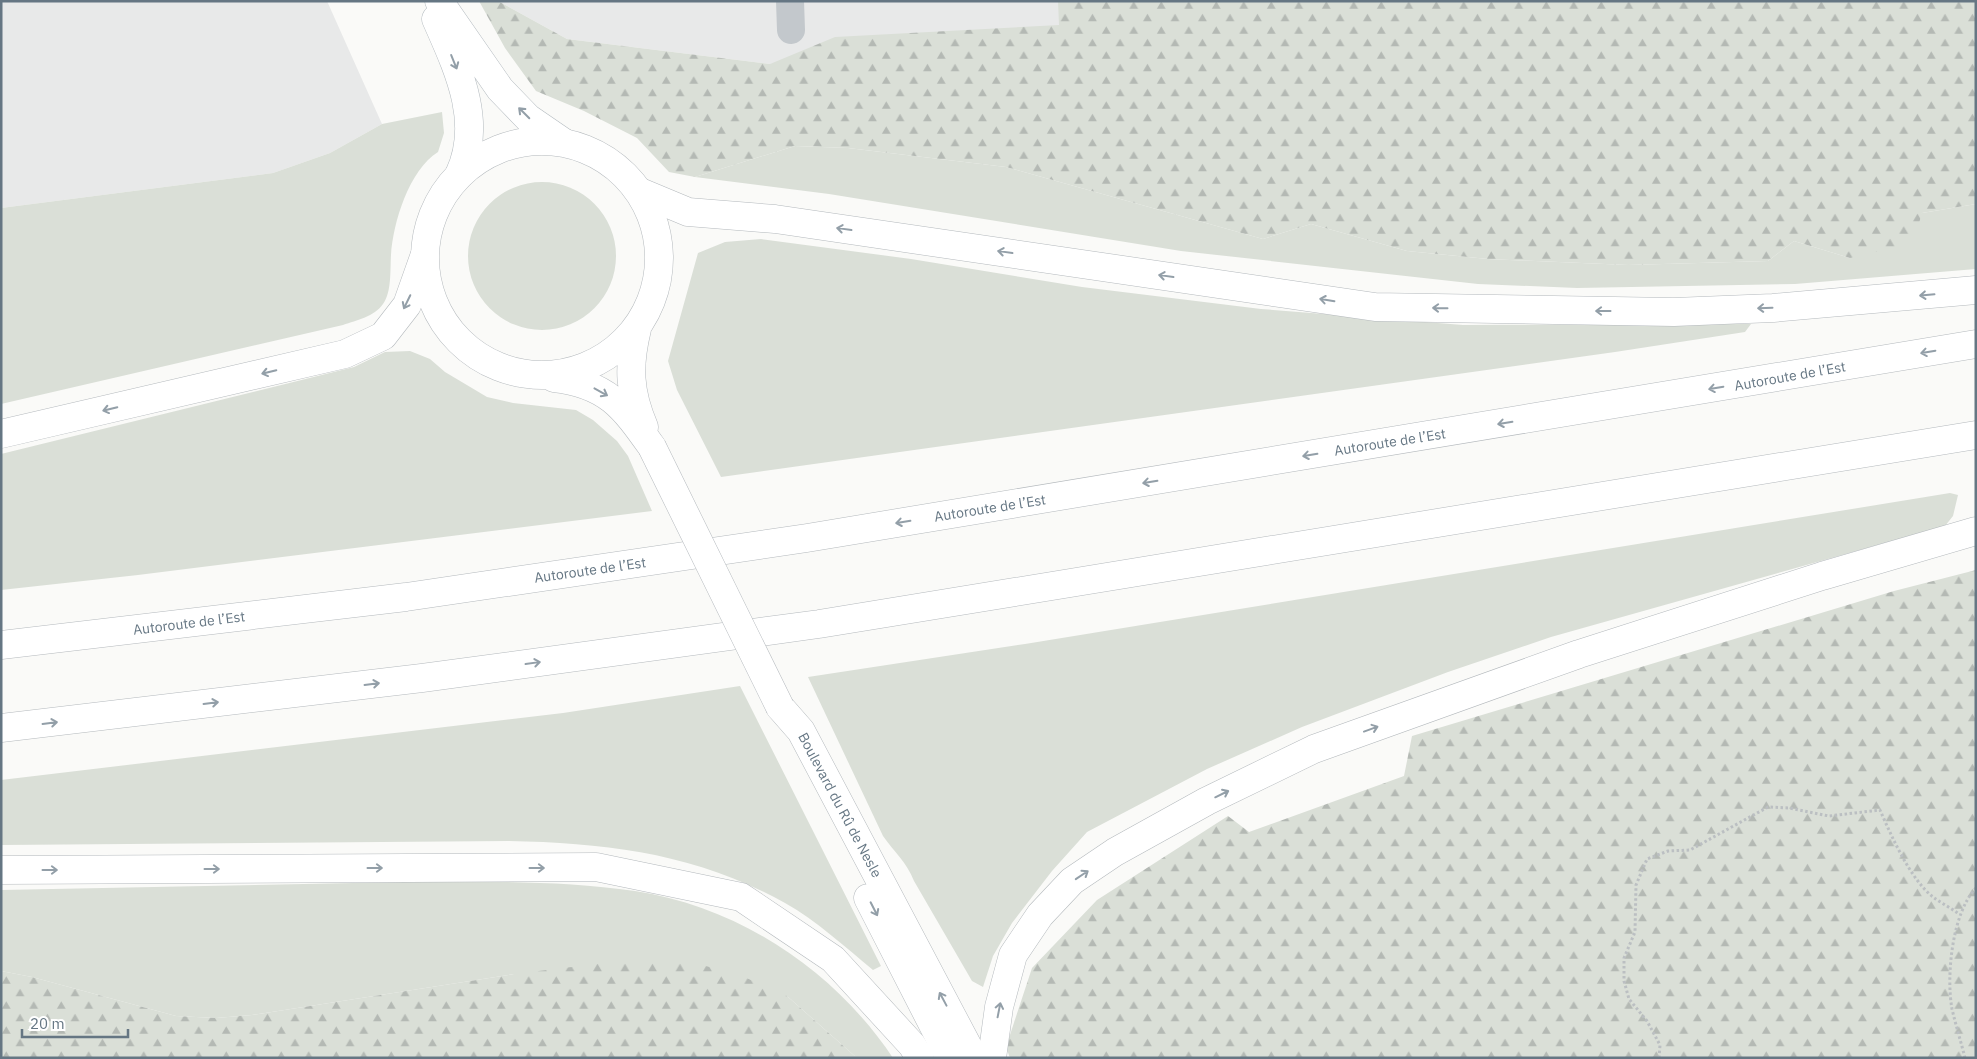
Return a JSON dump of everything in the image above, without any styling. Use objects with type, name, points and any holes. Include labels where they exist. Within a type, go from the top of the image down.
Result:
[{"type":"main road","name":"Boulevard du Rû de Nesle","points":[[428,1],[457,67],[466,101],[470,133],[468,156],[458,175],[440,199],[428,227],[424,257],[429,293],[445,326],[470,352],[502,369],[572,380],[604,391],[629,415],[652,447]]},
{"type":"main road","name":"Boulevard du Rû de Nesle","points":[[439,1],[500,89],[528,118],[563,142],[593,152],[619,169],[640,192],[653,218],[660,247],[659,275],[652,304],[637,329],[610,355],[576,372],[538,376]]},
{"type":"main road","name":"Boulevard du Rû de Nesle","points":[[458,175],[489,154],[525,142],[563,142]]},
{"type":"main road","points":[[640,192],[688,212],[775,219],[1375,307],[1674,312],[1773,308],[1976,290]]},
{"type":"main road","points":[[1,434],[345,354],[383,336],[408,305],[424,257]]},
{"type":"main road","name":"Boulevard du Rû de Nesle","points":[[637,329],[632,350],[630,379],[637,410],[652,447],[780,707],[801,731],[974,1058]]},
{"type":"main road","name":"Autoroute de l’Est","points":[[1,645],[406,597],[807,538],[1976,344]]},
{"type":"main road","points":[[1,728],[412,679],[819,624],[1976,435]]},
{"type":"main road","points":[[992,1058],[999,1007],[1013,955],[1040,915],[1072,882],[1108,857],[1207,801],[1314,749],[1579,654],[1822,576],[1976,530]]},
{"type":"main road","points":[[780,707],[787,740],[950,1058]]},
{"type":"main road","points":[[1,870],[596,868],[740,897],[833,959],[912,1045],[920,1058]]},
{"type":"street","points":[[790,1],[791,30]]},
{"type":"path","points":[[1659,1058],[1660,1045],[1647,1021],[1629,999],[1624,981],[1624,958],[1635,932],[1636,885],[1646,859],[1668,850],[1690,850],[1768,807],[1789,808],[1829,816],[1880,810],[1896,846],[1931,896],[1959,914]]},
{"type":"path","points":[[1965,1058],[1952,1008],[1952,954],[1959,914],[1976,888]]},
{"type":"shaded area","points":[[1,1],[327,1],[382,124],[330,153],[273,173],[1,208]]},
{"type":"shaded area","points":[[498,1],[1667,1],[770,64],[567,39]]},
{"type":"green space","points":[[479,1],[498,1],[567,39],[770,64],[835,37],[1059,25],[1058,1],[1976,1],[1976,204],[1922,213],[1913,243],[1850,258],[1794,241],[1768,261],[1628,265],[1488,259],[1407,251],[1311,224],[1263,239],[1006,167],[848,148],[795,146],[695,177],[669,172],[637,138],[584,111],[536,91],[505,48]]},
{"type":"green space","points":[[442,112],[444,133],[438,152],[419,171],[404,198],[392,242],[388,293],[383,304],[375,312],[365,318],[343,325],[1,404],[1,208],[273,173],[330,153],[382,124]]},
{"type":"green space","points":[[795,146],[848,148],[1006,167],[1263,239],[1311,224],[1407,251],[1488,259],[1628,265],[1768,261],[1794,241],[1850,258],[1922,213],[1976,204],[1976,269],[1795,284],[1577,288],[1478,284],[1181,251],[829,194],[695,177]]},
{"type":"green space","points":[[542,182],[570,188],[594,204],[610,228],[616,256],[610,284],[594,308],[570,324],[542,330],[514,324],[490,308],[474,284],[468,256],[474,228],[490,204],[514,188]]},
{"type":"green space","points":[[761,239],[911,259],[1082,287],[1261,309],[1463,325],[1751,324],[1745,332],[1615,352],[721,477],[677,390],[668,361],[698,253],[725,242]]},
{"type":"green space","points":[[410,351],[430,359],[445,372],[487,397],[513,403],[576,410],[593,420],[617,441],[628,456],[652,511],[138,575],[1,590],[1,454],[354,367],[385,352]]},
{"type":"green space","points":[[1950,493],[1958,495],[1953,516],[1945,526],[1551,637],[1448,672],[1302,727],[1207,769],[1087,832],[1052,871],[1012,923],[993,956],[983,987],[972,981],[907,868],[883,836],[808,677],[1025,644]]},
{"type":"green space","points":[[1976,570],[1976,1058],[1010,1058],[1006,1047],[1032,968],[1097,900],[1228,816],[1249,832],[1404,776],[1412,736],[1894,591]]},
{"type":"green space","points":[[740,686],[881,966],[873,970],[831,935],[785,903],[752,886],[719,873],[652,854],[582,845],[509,841],[1,845],[1,780],[563,713]]},
{"type":"green space","points":[[453,881],[544,883],[612,888],[674,899],[711,912],[747,928],[782,948],[814,971],[843,997],[870,1027],[893,1058],[857,1058],[787,996],[514,974],[252,1015],[216,1018],[176,1016],[32,977],[1,971],[1,890]]},
{"type":"green space","points":[[685,960],[744,977],[787,996],[857,1058],[1,1058],[1,971],[32,977],[176,1016],[216,1018],[252,1015],[514,974],[613,962]]}]
